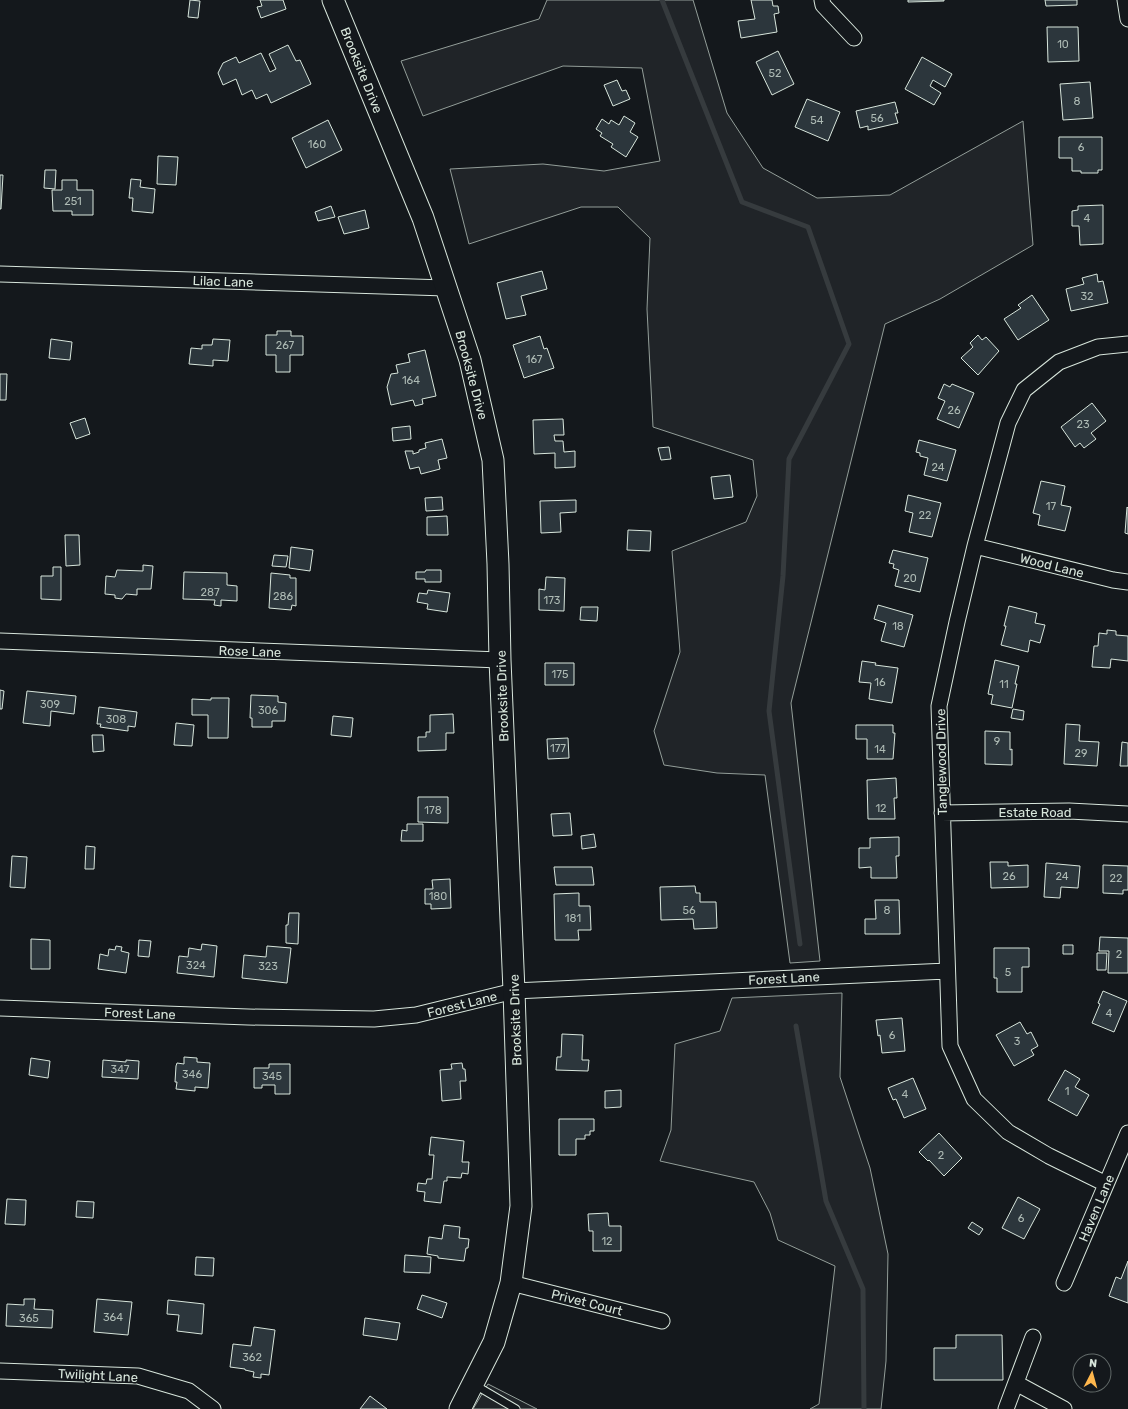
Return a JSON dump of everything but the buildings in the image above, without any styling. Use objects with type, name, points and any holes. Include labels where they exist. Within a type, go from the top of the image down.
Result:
[{"type":"street","name":"Brooksite Drive","points":[[333,0],[423,218],[470,360],[493,460],[521,1206],[511,1284],[494,1342],[460,1409]]},
{"type":"street","points":[[822,0],[823,5],[854,38]]},
{"type":"street","points":[[1125,0],[1128,19]]},
{"type":"street","name":"Lilac Lane","points":[[0,274],[446,288]]},
{"type":"street","name":"Tanglewood Drive","points":[[1106,1184],[1049,1156],[1008,1132],[974,1099],[950,1046],[939,706],[975,546],[1008,423],[1024,390],[1059,362],[1098,347],[1128,344]]},
{"type":"street","name":"Wood Lane","points":[[975,546],[1128,582]]},
{"type":"street","name":"Rose Lane","points":[[0,641],[500,660]]},
{"type":"street","name":"Estate Road","points":[[942,813],[1069,811],[1128,814]]},
{"type":"street","name":"Forest Lane","points":[[0,1008],[248,1017],[374,1019],[416,1015],[514,991],[948,971]]},
{"type":"street","name":"Haven Lane","points":[[1064,1283],[1128,1133]]},
{"type":"street","name":"Privet Court","points":[[511,1284],[662,1321]]},
{"type":"street","points":[[1006,1409],[1033,1337]]},
{"type":"street","name":"Twilight Lane","points":[[0,1371],[138,1376],[189,1392],[213,1409]]},
{"type":"street","points":[[1016,1383],[1064,1409]]},
{"type":"lane","points":[[472,1384],[516,1409]]},
{"type":"shaded area","points":[[547,0],[693,0],[727,113],[763,168],[817,198],[890,195],[1023,121],[1033,245],[940,299],[885,324],[791,703],[820,961],[790,963],[765,775],[717,773],[664,765],[654,731],[680,652],[672,551],[746,522],[757,496],[753,460],[653,427],[647,309],[650,238],[618,207],[581,207],[469,244],[450,169],[543,164],[604,171],[660,161],[642,68],[563,66],[423,116],[401,61],[539,19]]},
{"type":"shaded area","points":[[842,993],[840,1077],[870,1168],[888,1254],[886,1361],[881,1409],[810,1409],[819,1404],[835,1266],[778,1240],[770,1213],[754,1182],[660,1161],[671,1130],[675,1044],[720,1031],[732,998]]},
{"type":"shaded area","points":[[488,1384],[537,1409],[473,1409]]},
{"type":"waterway","points":[[662,0],[742,202],[808,227],[849,344],[789,459],[783,576],[769,711],[800,944]]},
{"type":"waterway","points":[[796,1026],[826,1201],[863,1289],[864,1409]]}]
